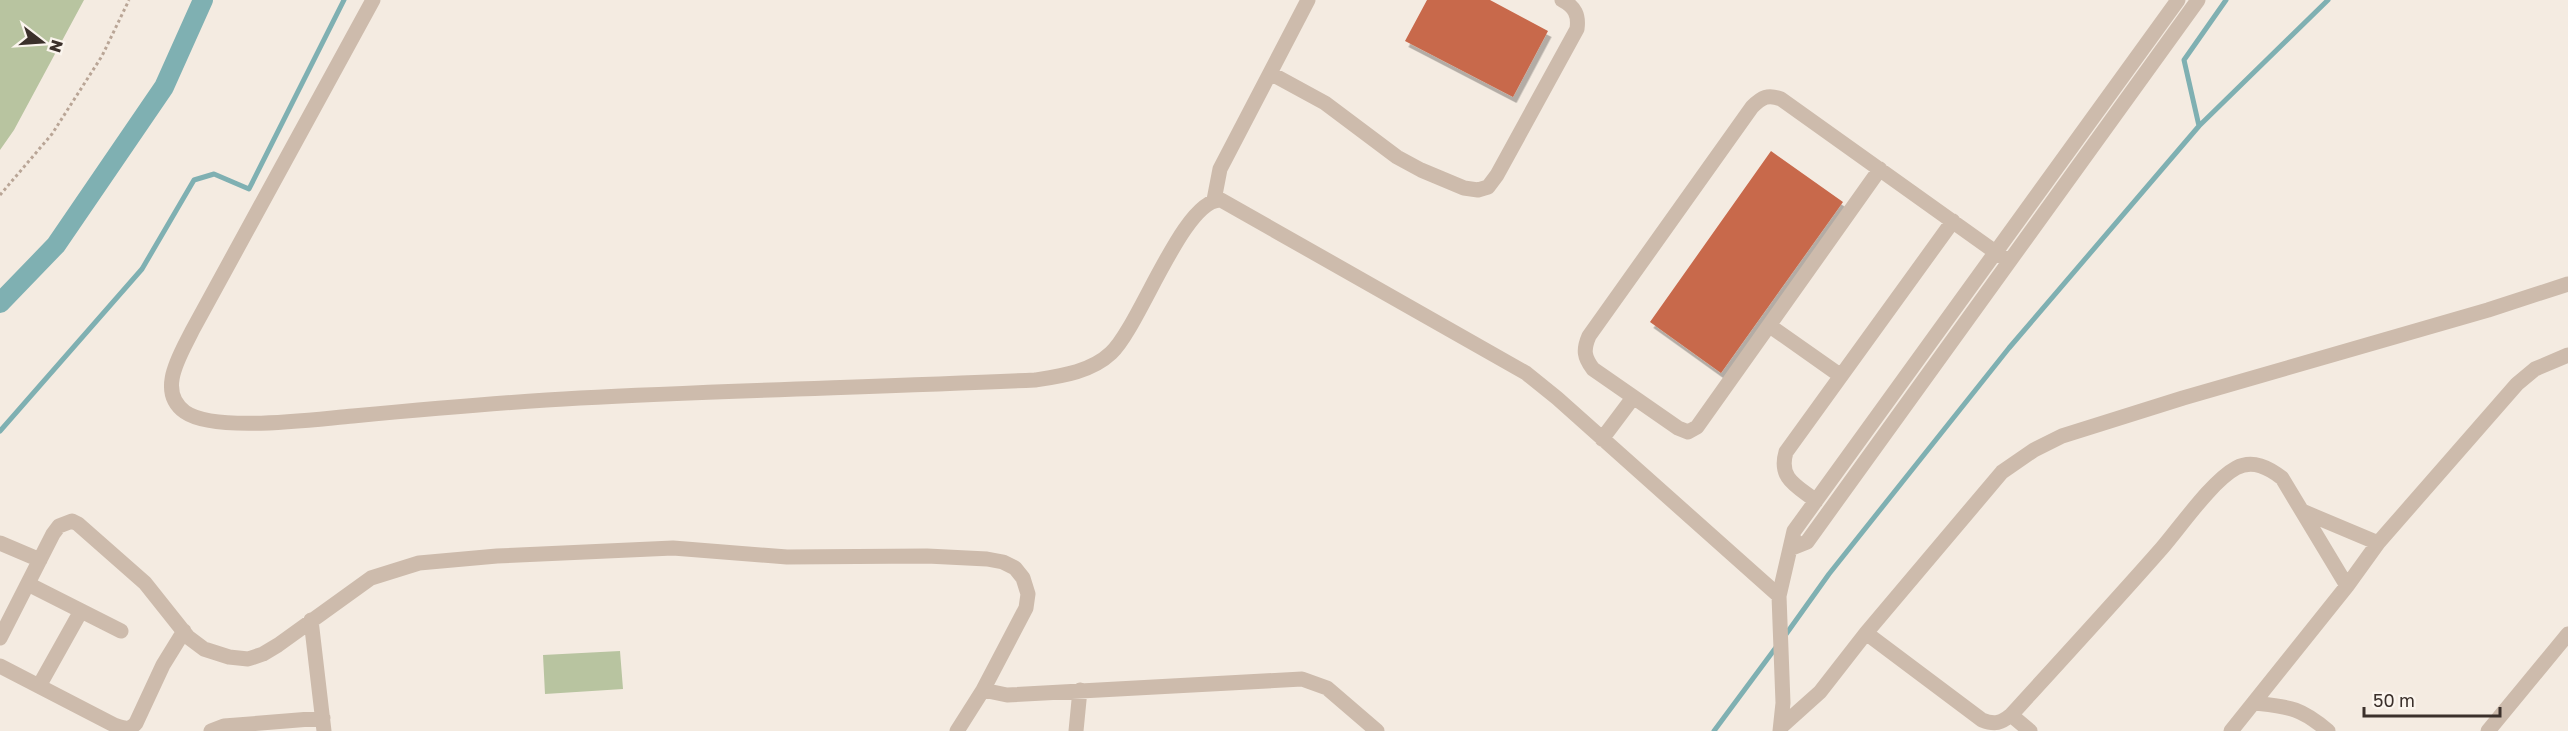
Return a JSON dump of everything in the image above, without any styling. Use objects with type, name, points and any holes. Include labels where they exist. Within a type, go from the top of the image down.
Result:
[{"type":"street","points":[[373,0],[192,331],[177,364],[171,378],[171,391],[182,410],[192,416],[229,423],[293,421],[579,398],[1035,380],[1063,375],[1084,369],[1101,361],[1112,352],[1138,312],[1179,237],[1197,213],[1214,200],[1229,204],[1526,373],[1779,596]]},
{"type":"street","points":[[1214,200],[1220,170],[1308,0]]},
{"type":"street","points":[[1270,73],[1326,103],[1397,157],[1464,188],[1478,190],[1488,187],[1497,175],[1577,29],[1579,19],[1575,10],[1562,0]]},
{"type":"street","points":[[1792,548],[1807,542],[2178,0]]},
{"type":"street","points":[[1780,729],[1782,666],[1779,596],[1792,548],[1794,531],[2198,0]]},
{"type":"street","points":[[1880,169],[1697,427],[1688,432],[1677,428],[1632,399],[1593,369],[1585,358],[1584,348],[1589,336],[1752,107],[1761,98],[1771,95],[1781,99],[1880,169],[2002,256]]},
{"type":"street","points":[[1816,501],[1785,475],[1782,464],[1786,452],[1953,221]]},
{"type":"street","points":[[1780,729],[1820,692],[1866,633],[2002,472],[2044,445],[2062,436],[2183,398],[2568,285]]},
{"type":"street","points":[[1770,326],[1841,376]]},
{"type":"street","points":[[2231,731],[2347,586],[2378,543],[2517,384],[2535,369],[2568,355]]},
{"type":"street","points":[[1602,439],[1632,399]]},
{"type":"street","points":[[1866,633],[1982,720],[2001,723],[2011,715],[2221,480],[2237,467],[2251,464],[2267,467],[2282,478],[2347,586]]},
{"type":"street","points":[[2302,511],[2378,543]]},
{"type":"street","points":[[0,638],[59,526],[65,522],[78,524],[145,583],[184,631],[204,649],[229,657],[248,659],[263,654],[371,578],[395,568],[419,563],[497,556],[673,548],[788,557],[927,556],[1003,562],[1015,568],[1023,578],[1028,594],[1026,608],[983,690],[957,731]]},
{"type":"street","points":[[0,543],[40,560]]},
{"type":"street","points":[[28,584],[121,632]]},
{"type":"street","points":[[39,686],[81,611]]},
{"type":"street","points":[[211,731],[224,726],[323,724],[311,620]]},
{"type":"street","points":[[0,666],[114,725],[125,729],[132,728],[163,665],[184,631]]},
{"type":"street","points":[[2488,731],[2568,634]]},
{"type":"street","points":[[983,690],[1007,695],[1302,679],[1327,688],[1370,729]]},
{"type":"street","points":[[1076,731],[1080,690]]},
{"type":"street","points":[[2253,703],[2295,709],[2305,713],[2328,731]]},
{"type":"street","points":[[2011,715],[2030,731]]},
{"type":"path","points":[[0,195],[52,134],[102,56],[129,0]]},
{"type":"green space","points":[[0,0],[84,0],[14,130],[0,150]]},
{"type":"green space","points":[[620,651],[623,689],[545,694],[543,655]]},
{"type":"building","points":[[1427,0],[1490,0],[1548,31],[1513,97],[1405,41]]},
{"type":"building","points":[[1771,151],[1843,202],[1721,373],[1650,322]]},
{"type":"waterway","points":[[0,303],[56,245],[164,87],[203,0]]},
{"type":"waterway","points":[[0,431],[142,269],[194,180],[214,174],[249,189],[344,0]]},
{"type":"waterway","points":[[2199,126],[2184,60],[2226,0]]},
{"type":"waterway","points":[[1784,637],[1829,574],[2009,348],[2199,126],[2328,0]]},
{"type":"waterway","points":[[1714,731],[1777,646]]}]
